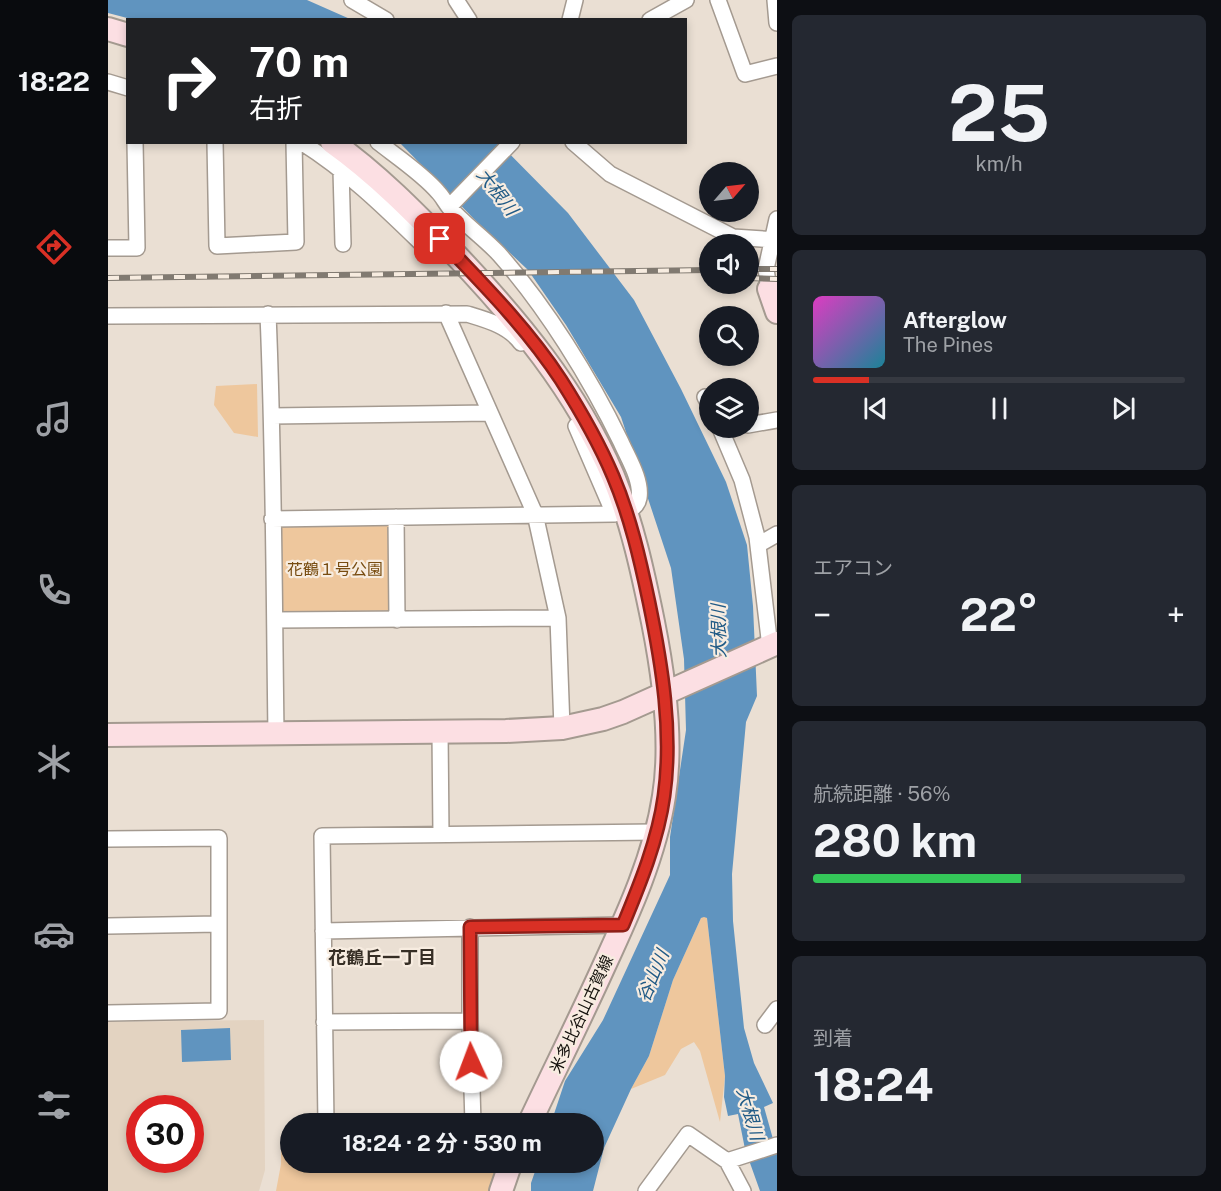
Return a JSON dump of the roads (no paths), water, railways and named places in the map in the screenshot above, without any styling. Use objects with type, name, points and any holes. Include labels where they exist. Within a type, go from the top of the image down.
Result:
[{"type":"main road","points":[[108,30],[126,35]]},
{"type":"main road","name":"米多比谷山古賀線","points":[[334,144],[392,190],[482,283],[530,338],[560,379],[584,419],[612,475],[620,513],[642,570],[655,634],[672,689],[664,798],[642,879],[623,925],[534,1113]]},
{"type":"main road","points":[[773,289],[777,312]]},
{"type":"main road","points":[[108,735],[562,728],[623,712],[773,645]]},
{"type":"main road","points":[[501,1191],[507,1173]]},
{"type":"street","points":[[352,0],[383,18]]},
{"type":"street","points":[[456,0],[468,18]]},
{"type":"street","points":[[570,18],[575,0]]},
{"type":"street","points":[[654,18],[686,0]]},
{"type":"street","points":[[718,0],[745,74],[777,66]]},
{"type":"street","points":[[776,0],[777,23]]},
{"type":"street","points":[[108,82],[126,87]]},
{"type":"street","points":[[108,248],[137,248],[135,144]]},
{"type":"street","points":[[215,144],[217,246],[296,242],[294,144]]},
{"type":"street","points":[[304,144],[369,192],[420,242]]},
{"type":"street","points":[[272,519],[620,513],[636,505],[639,498],[638,484],[630,462],[610,419],[577,361],[541,308],[499,254],[452,203],[380,144]]},
{"type":"street","points":[[452,203],[510,144]]},
{"type":"street","points":[[575,144],[610,174],[733,237],[775,241]]},
{"type":"street","points":[[341,170],[343,244]]},
{"type":"street","points":[[773,289],[766,269],[775,241],[777,219]]},
{"type":"street","points":[[108,316],[446,313],[467,314],[488,320],[517,338],[562,401],[620,513]]},
{"type":"street","points":[[446,313],[535,514],[558,618],[562,728]]},
{"type":"street","points":[[268,314],[272,416],[276,733]]},
{"type":"street","points":[[272,416],[490,413]]},
{"type":"street","points":[[759,423],[777,420]]},
{"type":"street","points":[[726,438],[742,480],[758,545],[773,645]]},
{"type":"street","points":[[396,517],[397,620]]},
{"type":"street","points":[[758,545],[777,534]]},
{"type":"street","points":[[275,620],[558,618]]},
{"type":"street","points":[[440,731],[441,835]]},
{"type":"street","points":[[326,1113],[322,836],[655,832]]},
{"type":"street","points":[[108,839],[219,838],[219,1011],[108,1012]]},
{"type":"street","points":[[108,926],[218,924]]},
{"type":"street","points":[[323,931],[623,925]]},
{"type":"street","points":[[470,927],[472,1113]]},
{"type":"street","points":[[765,1025],[777,1009]]},
{"type":"street","points":[[324,1022],[470,1021]]},
{"type":"street","points":[[646,1191],[688,1134],[727,1161],[743,1191]]},
{"type":"street","points":[[727,1161],[777,1145]]},
{"type":"water","points":[[108,0],[307,0],[348,18],[127,18],[108,13]]},
{"type":"water","points":[[401,144],[500,144],[568,213],[634,300],[699,426],[699,438],[705,438],[726,482],[747,545],[753,606],[757,696],[746,722],[732,874],[733,921],[744,1028],[754,1063],[773,1103],[764,1107],[773,1139],[777,1144],[777,1191],[760,1191],[745,1149],[738,1114],[728,1116],[724,1097],[725,1076],[707,918],[701,918],[673,980],[649,1056],[604,1148],[604,1113],[554,1113],[565,1081],[603,1020],[670,875],[670,837],[686,730],[684,659],[671,568],[621,417],[566,325],[528,270],[474,219]]},
{"type":"water","points":[[230,1028],[231,1060],[182,1062],[181,1030]]},
{"type":"water","points":[[534,1173],[598,1173],[593,1191],[531,1191]]},
{"type":"railway","points":[[759,269],[777,269]]},
{"type":"railway","points":[[108,278],[699,270]]},
{"type":"railway","points":[[759,278],[777,279]]},
{"type":"district","name":"花鶴丘一丁目","points":[[382,958]]},
{"type":"water label","name":"大根川","points":[[497,192]]},
{"type":"water label","name":"大根川","points":[[719,631]]},
{"type":"water label","name":"谷山川","points":[[653,976]]},
{"type":"water label","name":"大根川","points":[[750,1114]]},
{"type":"park label","name":"花鶴１号公園","points":[[335,569]]}]
